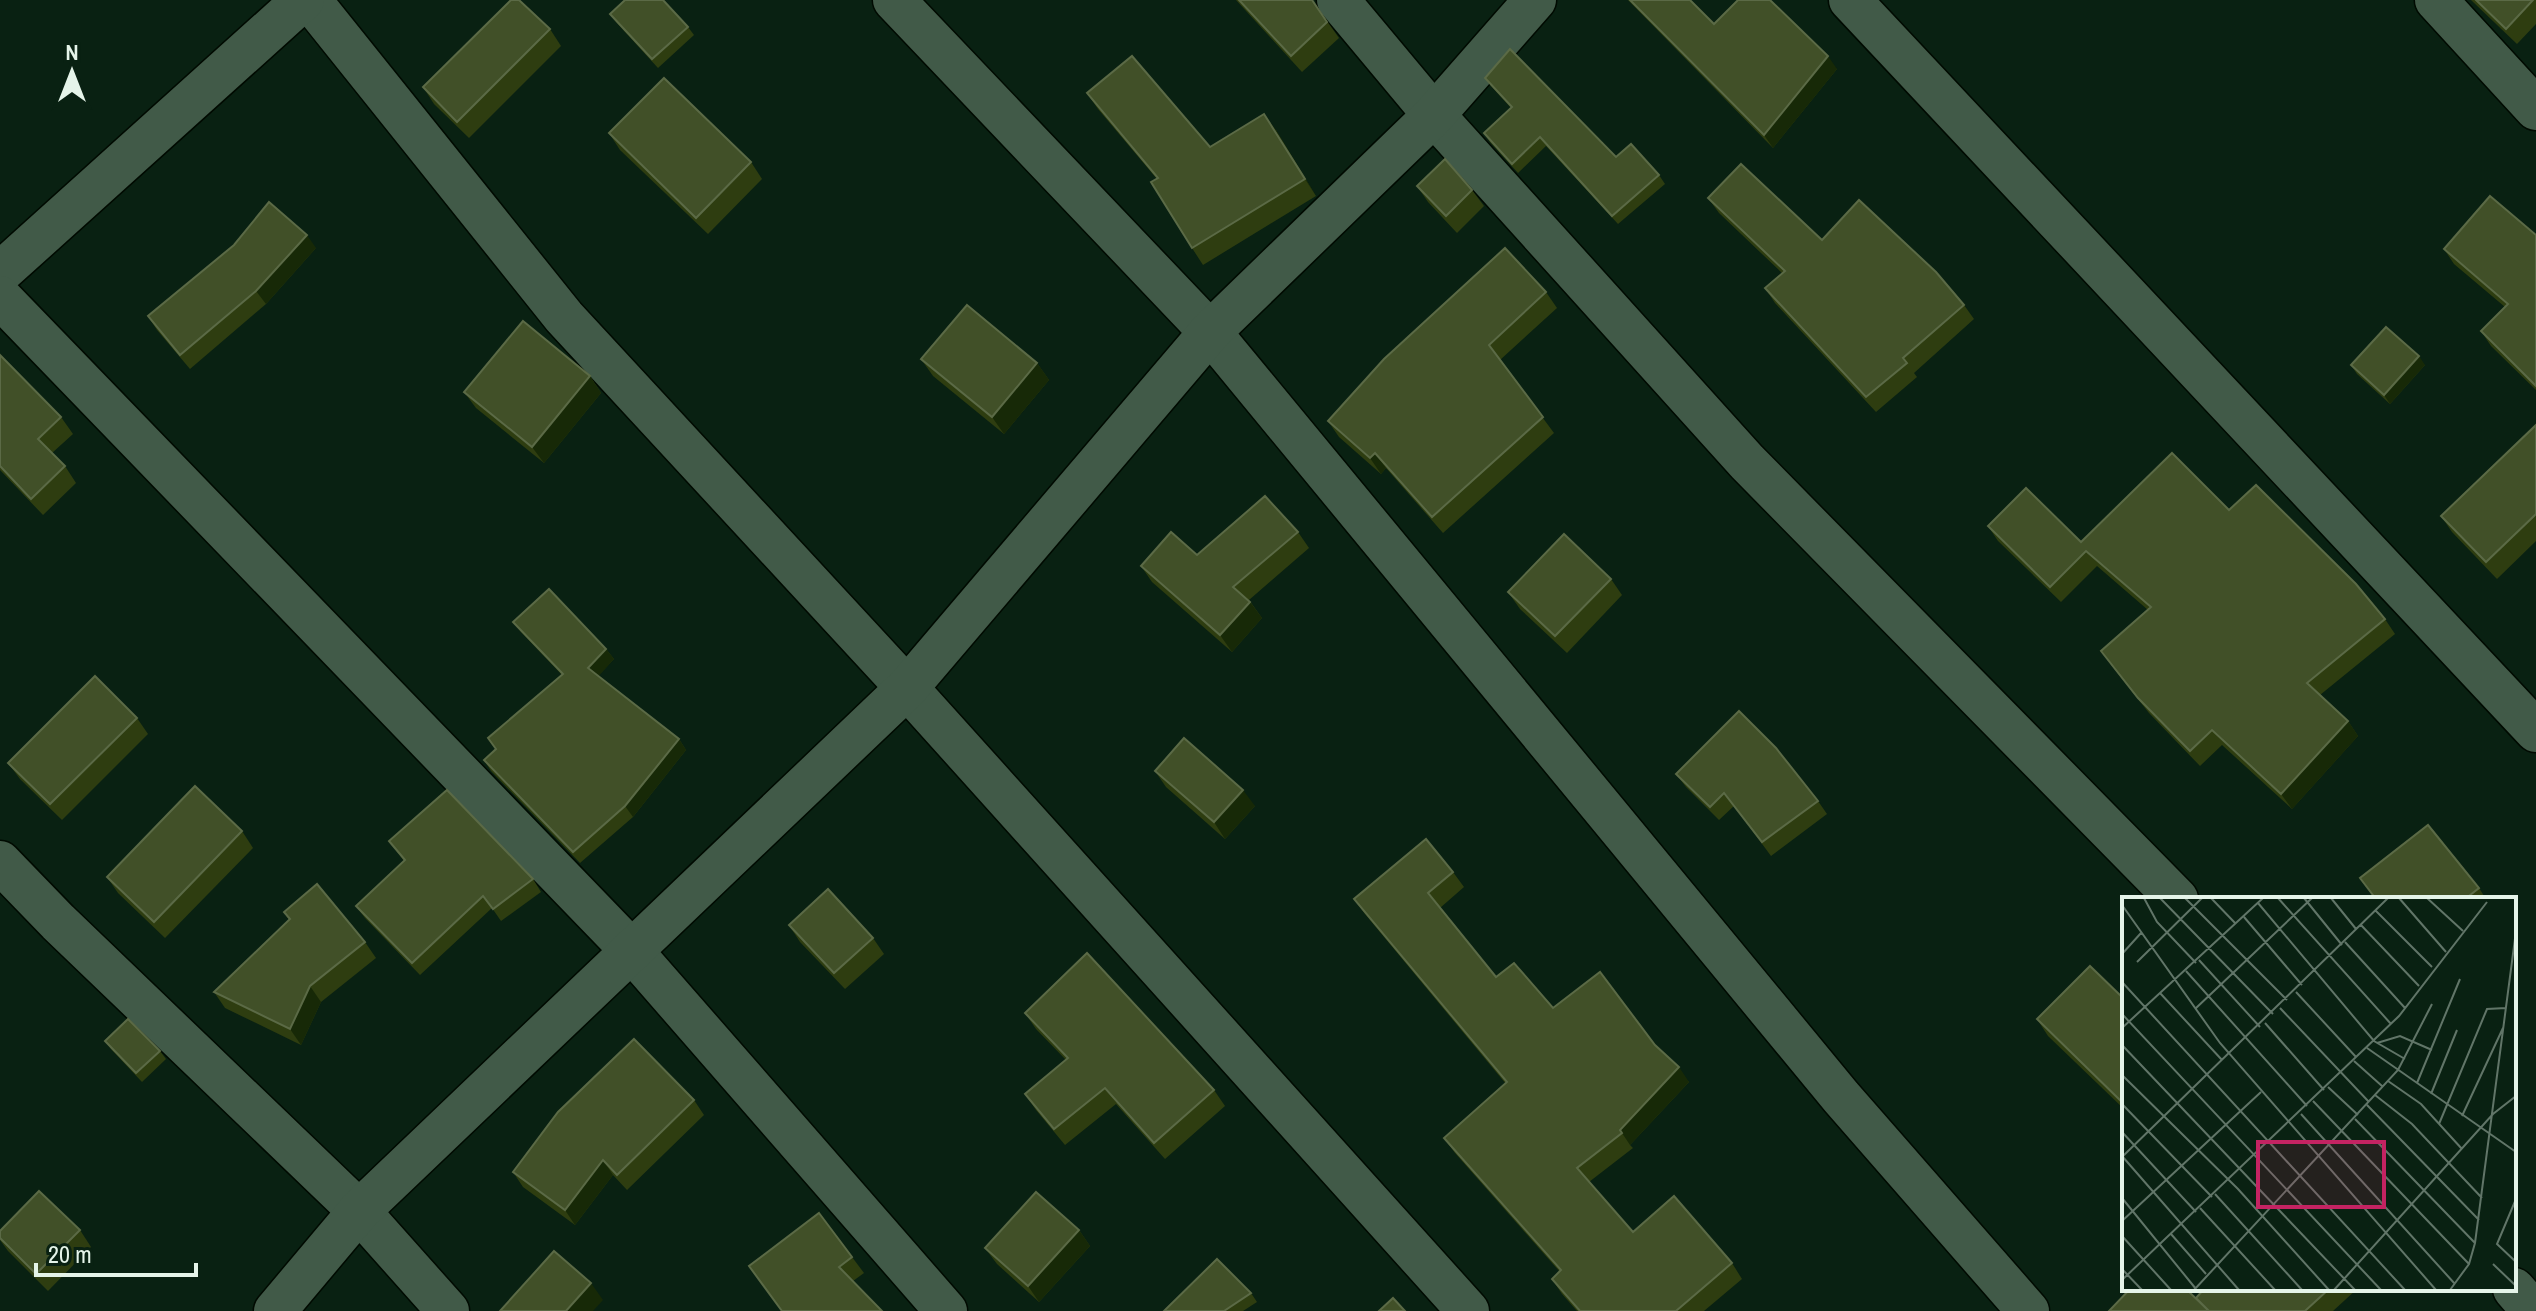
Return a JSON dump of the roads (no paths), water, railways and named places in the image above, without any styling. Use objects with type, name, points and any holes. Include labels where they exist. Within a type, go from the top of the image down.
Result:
[{"type":"street","points":[[0,273],[303,0]]},
{"type":"street","points":[[310,0],[564,317],[907,688],[1468,1311]]},
{"type":"street","points":[[894,0],[1210,332],[1841,1097],[2028,1311]]},
{"type":"street","points":[[1338,0],[1434,115],[1747,462],[2175,897]]},
{"type":"street","points":[[275,1311],[359,1211],[630,949],[907,688],[1210,332],[1434,115],[1535,0]]},
{"type":"street","points":[[1850,0],[2536,731]]},
{"type":"street","points":[[2436,0],[2536,109]]},
{"type":"street","points":[[0,297],[630,949],[946,1311]]},
{"type":"street","points":[[0,862],[58,922],[359,1211],[448,1311]]},
{"type":"street","points":[[2516,1291],[2533,1311]]}]
